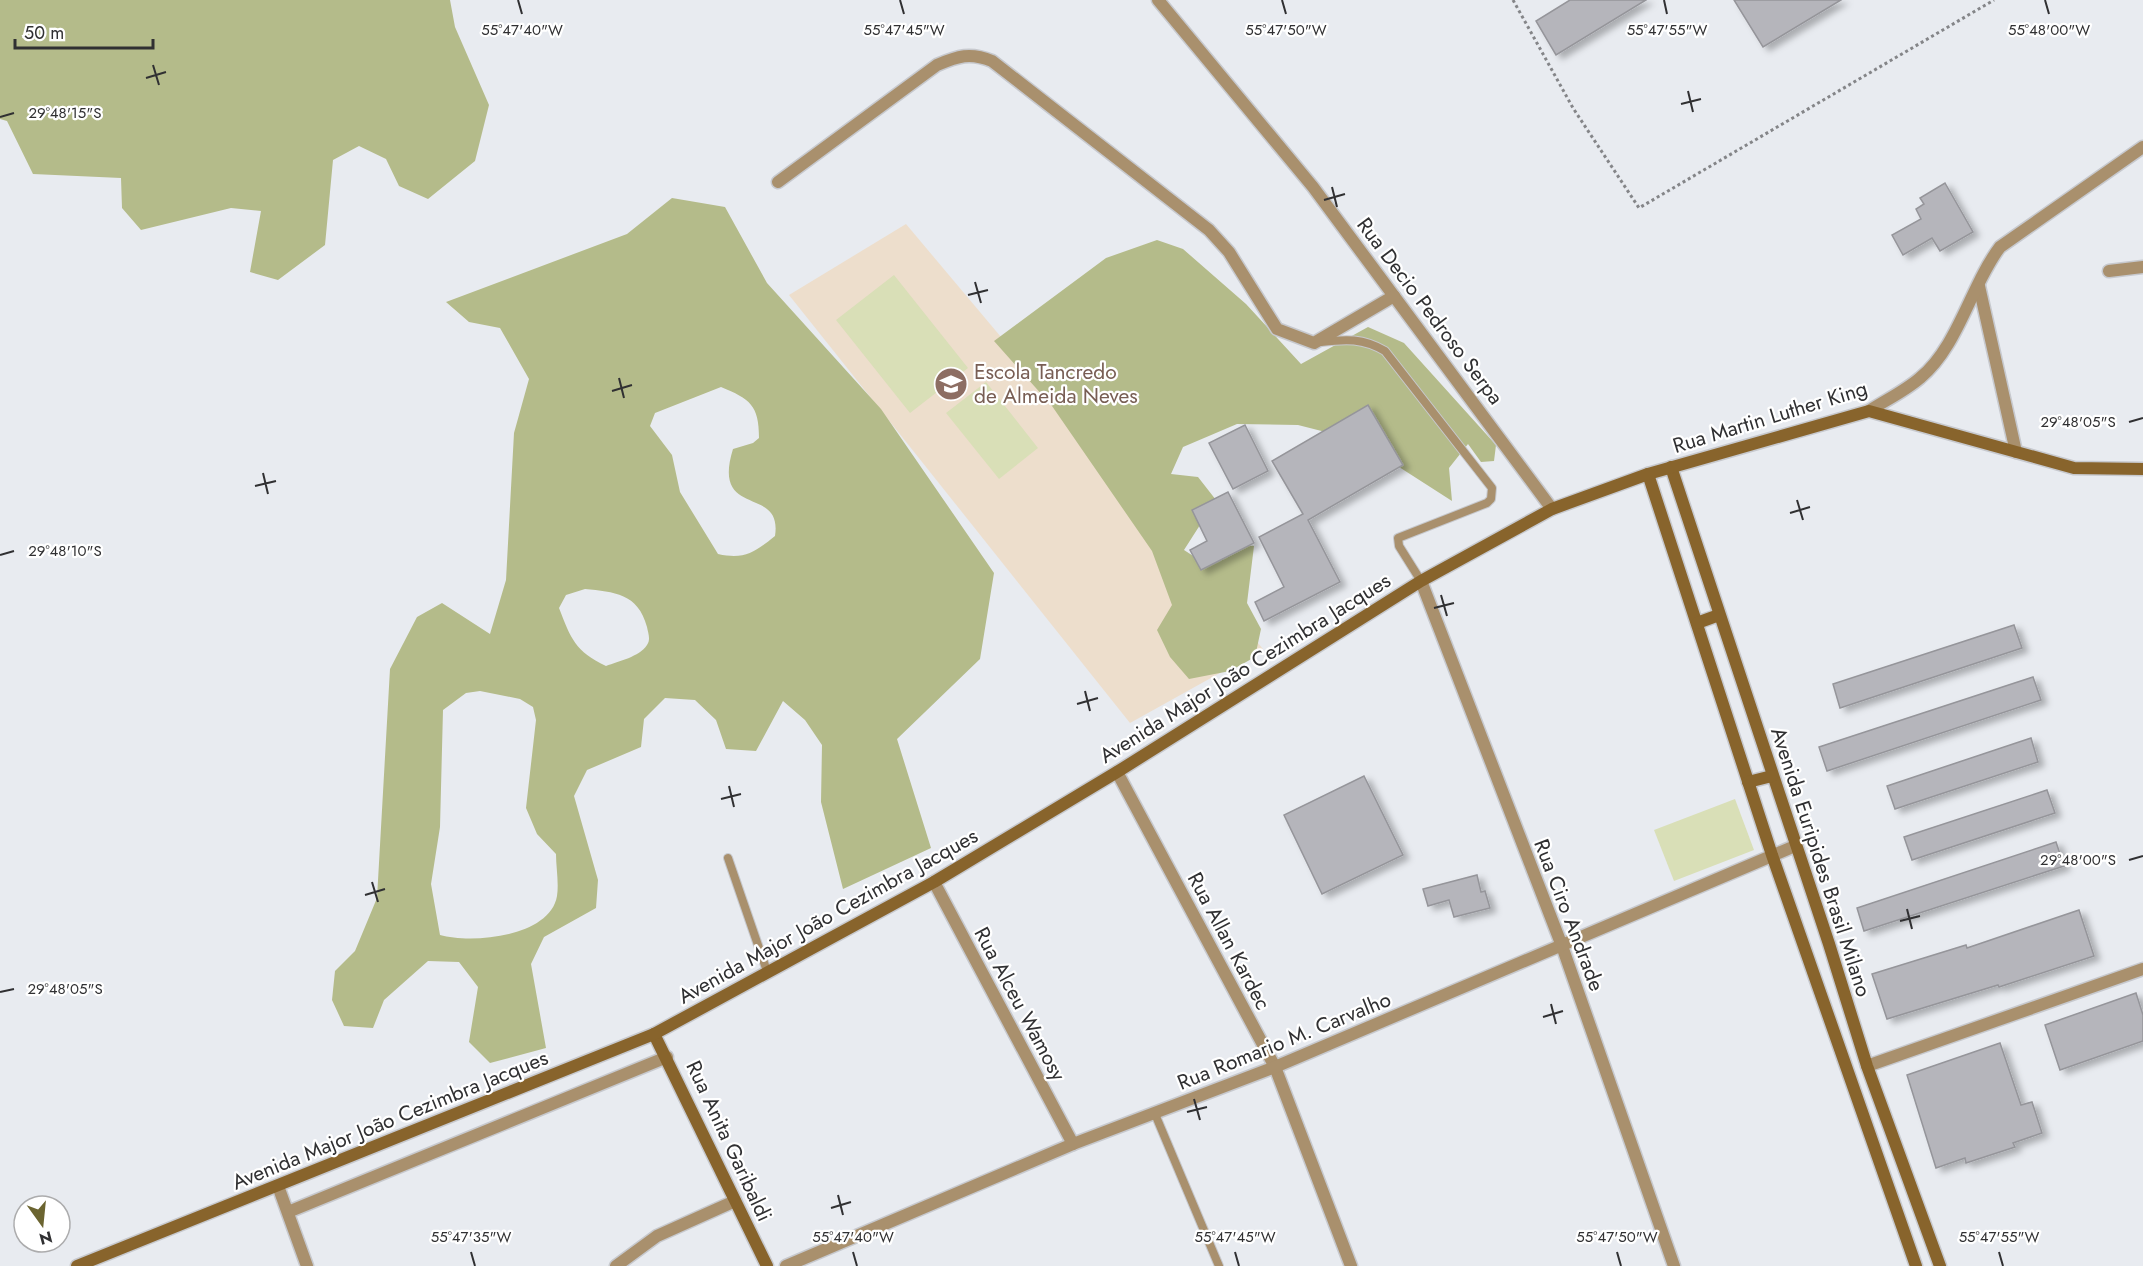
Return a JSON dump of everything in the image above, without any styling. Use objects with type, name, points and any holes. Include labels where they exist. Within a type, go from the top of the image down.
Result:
[{"type":"main road","points":[[1869,411],[2074,468],[2143,469]]},
{"type":"main road","name":"Rua Martin Luther King","points":[[1552,509],[1648,474],[1869,411]]},
{"type":"main road","name":"Avenida Euripides Brasil Milano","points":[[1671,468],[1829,944],[1867,1066],[1940,1266]]},
{"type":"main road","name":"Avenida Euripides Brasil Milano","points":[[1648,474],[1772,855],[1808,952],[1883,1180],[1916,1266]]},
{"type":"main road","name":"Avenida Major João Cezimbra Jacques","points":[[76,1266],[654,1034],[934,882],[1117,772],[1420,581],[1552,509]]},
{"type":"main road","points":[[1696,623],[1719,615]]},
{"type":"main road","points":[[1749,782],[1772,776]]},
{"type":"main road","points":[[1808,952],[1829,944]]},
{"type":"main road","name":"Rua Anita Garibaldi","points":[[654,1034],[767,1266]]},
{"type":"main road","points":[[1883,1180],[1905,1173]]},
{"type":"street","name":"Rua Decio Pedroso Serpa","points":[[1158,0],[1313,187],[1552,509]]},
{"type":"street","points":[[778,182],[937,65],[959,56],[975,54],[992,61],[1209,230],[1229,252],[1277,330],[1314,343],[1395,296]]},
{"type":"street","name":"Rua Martin Luther King","points":[[1869,411],[1922,377],[1943,350],[1979,286],[1986,264],[2000,247],[2143,147]]},
{"type":"street","points":[[2109,271],[2143,267]]},
{"type":"street","points":[[1979,286],[2016,452]]},
{"type":"street","name":"Rua Ciro Andrade","points":[[1420,581],[1562,946],[1674,1266]]},
{"type":"street","name":"Rua Allan Kardec","points":[[1117,772],[1275,1067],[1351,1266]]},
{"type":"street","name":"Rua Romario M. Carvalho","points":[[786,1266],[1073,1144],[1275,1067],[1795,846]]},
{"type":"street","name":"Rua Alceu Wamosy","points":[[934,882],[1073,1144]]},
{"type":"street","points":[[1867,1066],[2143,969]]},
{"type":"street","points":[[288,1212],[667,1057]]},
{"type":"street","points":[[278,1186],[308,1266]]},
{"type":"street","points":[[616,1266],[657,1236],[735,1201]]},
{"type":"lane","points":[[1314,343],[1351,338],[1370,342],[1385,351],[1492,488],[1491,499],[1487,503],[1398,538],[1399,546],[1420,581]]},
{"type":"lane","points":[[728,858],[768,974]]},
{"type":"lane","points":[[1155,1114],[1219,1266]]},
{"type":"path","points":[[1513,0],[1573,108],[1639,208],[1994,0]]},
{"type":"shaded area","name":"Escola Tancredo de Almeida Neves","points":[[906,224],[1263,649],[1130,723],[789,295]]},
{"type":"green space","points":[[0,0],[450,0],[455,27],[489,105],[475,161],[428,199],[399,186],[386,159],[359,146],[333,160],[325,245],[278,280],[250,272],[261,211],[231,208],[141,230],[122,208],[121,178],[33,174],[7,121],[0,119]]},
{"type":"green space","points":[[672,198],[725,207],[767,283],[881,409],[994,573],[980,659],[897,739],[931,848],[843,889],[821,802],[822,745],[805,720],[783,701],[756,751],[726,749],[716,720],[695,700],[665,698],[644,719],[641,747],[587,770],[574,796],[598,880],[596,908],[544,937],[531,964],[546,1048],[490,1063],[469,1042],[478,987],[459,962],[428,961],[384,1000],[373,1028],[344,1026],[332,1000],[335,971],[355,951],[377,898],[390,669],[417,617],[442,603],[490,634],[506,580],[514,433],[529,379],[500,328],[469,322],[446,302],[627,234]],"holes":[[[721,387],[739,395],[751,405],[759,427],[759,438],[753,443],[733,449],[729,471],[731,485],[739,494],[769,510],[775,520],[775,536],[755,550],[735,556],[718,554],[680,492],[672,455],[650,426],[655,413]],[[585,589],[624,596],[638,607],[643,616],[649,636],[647,645],[634,656],[606,666],[587,655],[575,643],[559,608],[566,595]],[[480,691],[520,699],[533,707],[536,720],[526,808],[537,834],[556,854],[558,891],[551,910],[540,921],[525,929],[489,937],[454,938],[440,935],[431,884],[440,827],[443,710],[466,693]]]},
{"type":"green space","points":[[1157,240],[1183,249],[1246,304],[1301,364],[1368,327],[1404,343],[1496,445],[1494,461],[1481,462],[1468,444],[1449,468],[1452,501],[1357,440],[1298,425],[1237,424],[1183,447],[1171,474],[1198,477],[1216,500],[1184,550],[1207,565],[1226,543],[1254,546],[1247,603],[1261,629],[1255,657],[1230,671],[1189,679],[1170,657],[1157,630],[1172,605],[1152,551],[1052,406],[994,341],[1106,258]]},
{"type":"green space","points":[[894,275],[968,368],[910,413],[836,320]]},
{"type":"green space","points":[[986,382],[1038,448],[999,479],[946,413]]},
{"type":"green space","points":[[1735,799],[1754,850],[1674,881],[1654,830]]},
{"type":"building","points":[[1570,0],[1646,0],[1556,55],[1536,21]]},
{"type":"building","points":[[1734,0],[1841,0],[1763,47]]},
{"type":"building","points":[[1945,183],[1973,232],[1940,251],[1932,238],[1903,255],[1892,235],[1921,219],[1916,209],[1924,204],[1920,198]]},
{"type":"building","points":[[1368,405],[1403,465],[1308,520],[1340,582],[1264,621],[1255,602],[1284,587],[1259,537],[1303,514],[1272,461]]},
{"type":"building","points":[[1245,425],[1268,471],[1233,489],[1209,443]]},
{"type":"building","points":[[1228,492],[1254,543],[1201,570],[1190,550],[1207,541],[1192,510]]},
{"type":"building","points":[[2014,625],[2022,648],[1840,708],[1833,684]]},
{"type":"building","points":[[2033,677],[2041,700],[1827,771],[1819,747]]},
{"type":"building","points":[[2031,738],[2038,762],[1895,809],[1887,786]]},
{"type":"building","points":[[1364,776],[1403,855],[1322,894],[1284,815]]},
{"type":"building","points":[[2047,790],[2055,813],[1912,860],[1904,837]]},
{"type":"building","points":[[2056,842],[2064,866],[1864,931],[1857,908]]},
{"type":"building","points":[[1477,875],[1481,892],[1485,891],[1490,908],[1454,917],[1449,900],[1428,906],[1423,889]]},
{"type":"building","points":[[2079,910],[2094,956],[1999,987],[1998,985],[1887,1019],[1872,974],[1966,945],[1967,948]]},
{"type":"building","points":[[2136,993],[2143,1015],[2143,1041],[2060,1070],[2045,1025]]},
{"type":"building","points":[[2000,1043],[2021,1105],[2032,1102],[2042,1133],[2013,1143],[2015,1147],[1966,1163],[1965,1158],[1936,1168],[1907,1075]]},
{"type":"place","name":"Escola Tancredo de Almeida Neves","points":[[951,384]]}]
